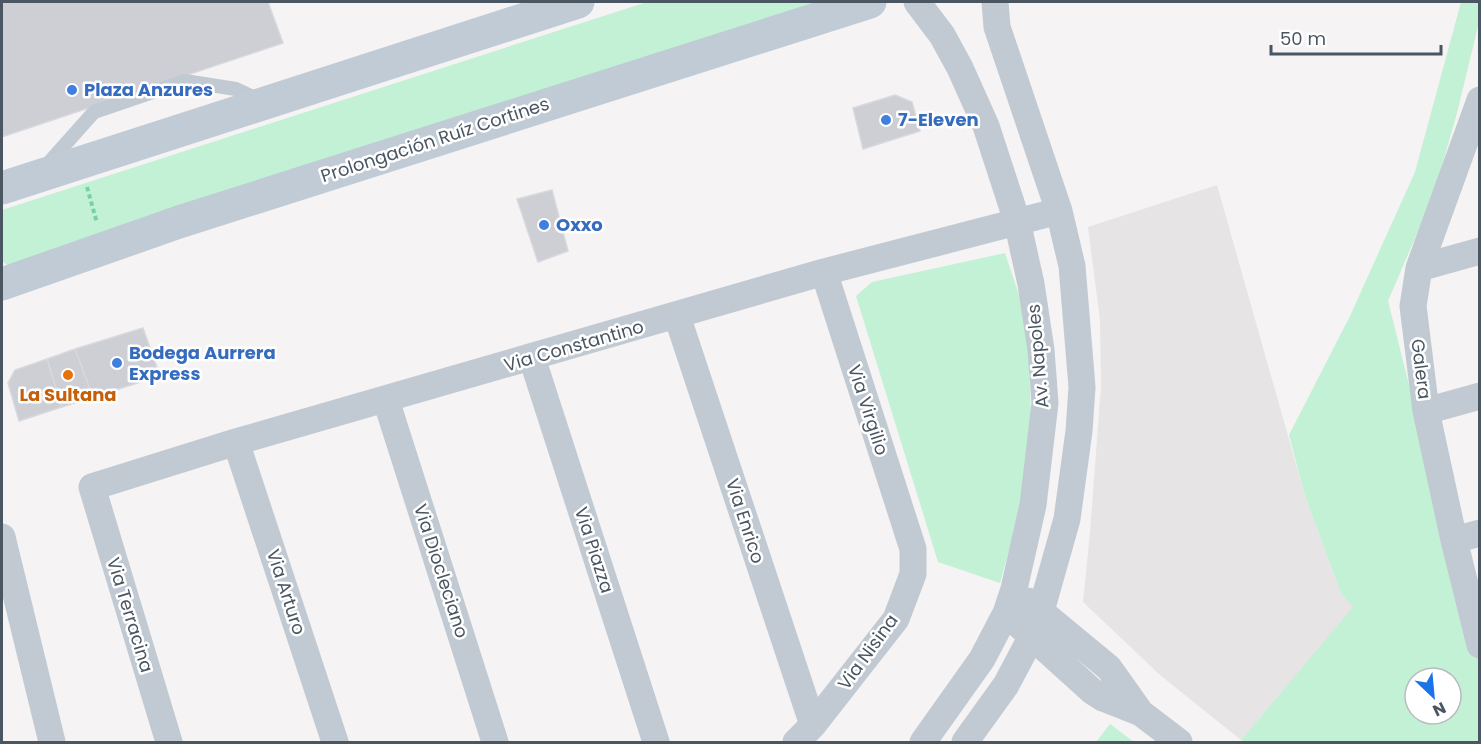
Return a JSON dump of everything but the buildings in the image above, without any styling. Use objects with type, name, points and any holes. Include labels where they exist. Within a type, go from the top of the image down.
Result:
[{"type":"main road","points":[[2,188],[578,2]]},
{"type":"main road","name":"Prolongación Ruíz Cortines","points":[[2,284],[179,222],[870,2]]},
{"type":"street","name":"Av. Napoles","points":[[917,2],[942,35],[960,68],[986,126],[1017,221],[1031,284],[1041,350],[1045,404],[1033,505],[1010,601],[982,659],[923,742]]},
{"type":"street","points":[[965,742],[1006,686],[1036,624],[1067,519],[1079,431],[1082,387],[1072,266],[1059,211],[998,27],[995,2]]},
{"type":"street","name":"Galera","points":[[1479,106],[1419,268],[1413,306],[1426,411],[1479,645]]},
{"type":"street","name":"Via Constantino","points":[[92,487],[236,442],[824,272],[1059,211]]},
{"type":"street","points":[[1419,268],[1479,251]]},
{"type":"street","name":"Via Virgilio","points":[[824,272],[913,549]]},
{"type":"street","name":"Via Enrico","points":[[677,316],[804,734]]},
{"type":"street","name":"Via Piazza","points":[[532,358],[656,742]]},
{"type":"street","points":[[1426,411],[1479,396]]},
{"type":"street","name":"Via Diocleciano","points":[[386,400],[495,742]]},
{"type":"street","name":"Via Arturo","points":[[236,442],[335,742]]},
{"type":"street","name":"Via Terracina","points":[[92,487],[169,742]]},
{"type":"street","points":[[1454,540],[1479,533]]},
{"type":"street","points":[[2,537],[52,742]]},
{"type":"street","name":"Via Nisina","points":[[804,734],[896,619],[913,574],[913,549]]},
{"type":"street","points":[[1010,601],[1036,624],[1092,691],[1103,698],[1141,713],[1179,742]]},
{"type":"lane","points":[[37,177],[94,112],[185,81],[236,89],[251,96],[278,100]]},
{"type":"path","points":[[87,186],[98,228]]},
{"type":"shaded area","points":[[1217,185],[1305,496],[1341,593],[1354,607],[1241,740],[1160,675],[1083,602],[1101,386],[1100,320],[1088,227]]},
{"type":"green space","points":[[647,2],[838,2],[10,267],[2,261],[2,210]]},
{"type":"green space","points":[[1461,2],[1479,2],[1479,22],[1434,194],[1388,301],[1462,614],[1479,661],[1479,742],[1246,742],[1241,740],[1353,607],[1341,593],[1305,496],[1289,435],[1350,316],[1415,172]]},
{"type":"green space","points":[[1005,253],[1027,319],[1031,415],[1020,511],[1000,583],[938,562],[856,296],[872,282]]},
{"type":"green space","points":[[1110,724],[1134,742],[1096,742]]},
{"type":"place","name":"Plaza Anzures","points":[[72,90]]},
{"type":"place","name":"7-Eleven","points":[[886,120]]},
{"type":"place","name":"Oxxo","points":[[544,225]]},
{"type":"place","name":"Bodega Aurrera Express","points":[[117,363]]},
{"type":"place","name":"La Sultana","points":[[68,375]]}]
